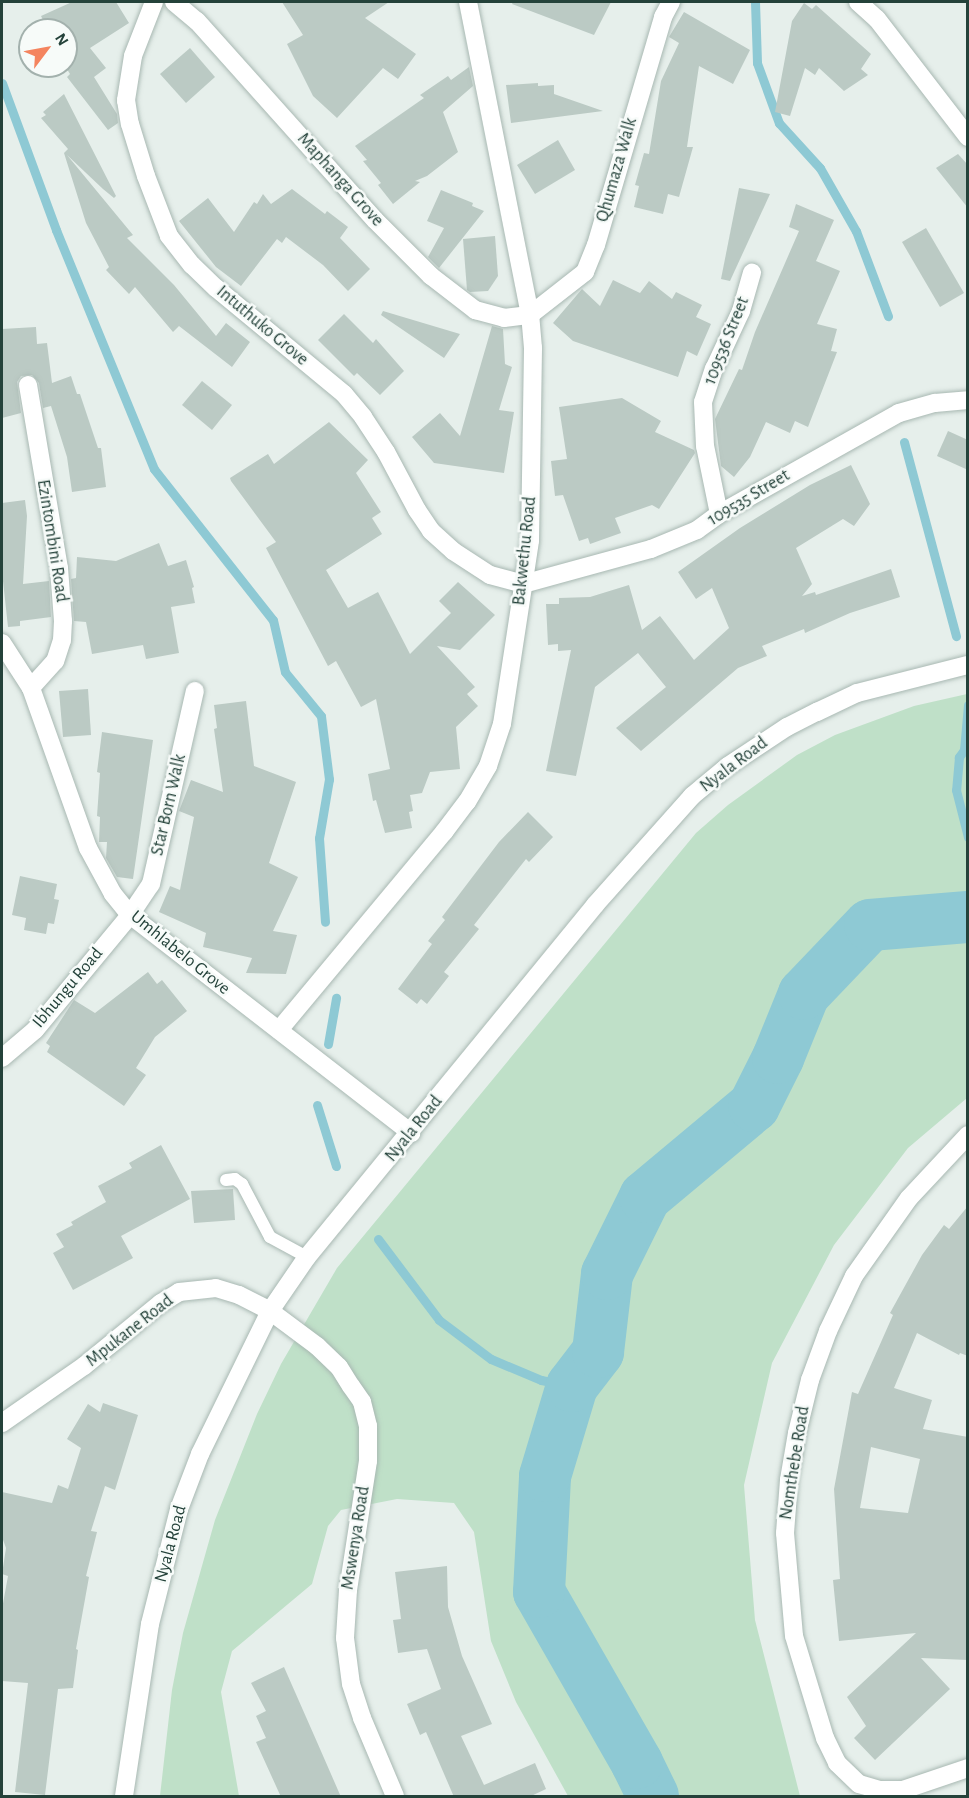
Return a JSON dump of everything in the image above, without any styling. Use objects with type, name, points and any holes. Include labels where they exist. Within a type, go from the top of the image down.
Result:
[{"type":"street","name":"Intuthuko Grove","points":[[154,2],[133,56],[126,100],[138,150],[160,217],[169,236],[192,265],[216,288],[345,394],[386,452],[431,531],[453,551],[490,575],[523,584]]},
{"type":"street","name":"Maphanga Grove","points":[[174,2],[197,21],[375,220],[439,283],[475,310],[492,317],[517,318],[530,315]]},
{"type":"street","name":"Bakwethu Road","points":[[279,1030],[444,832],[488,766],[502,724],[530,540],[533,389],[530,315],[468,2]]},
{"type":"street","name":"Qhumaza Walk","points":[[530,315],[585,272],[596,245],[663,16],[671,2]]},
{"type":"street","points":[[858,2],[877,20],[968,136]]},
{"type":"street","name":"109536 Street","points":[[719,514],[705,446],[703,402],[714,369],[741,311],[752,273]]},
{"type":"street","name":"Ezintombini Road","points":[[28,385],[63,603],[59,651],[46,674],[31,688]]},
{"type":"street","name":"109535 Street","points":[[523,584],[651,549],[697,530],[719,514],[899,413],[935,403],[968,400]]},
{"type":"street","name":"Umhlabelo Grove","points":[[2,644],[31,688],[87,848],[113,894],[130,915],[411,1133]]},
{"type":"street","name":"Nyala Road","points":[[124,1797],[150,1624],[179,1509],[200,1454],[270,1311],[308,1257],[602,897],[669,819],[728,766],[787,727],[857,693],[925,673],[968,664]]},
{"type":"street","name":"Star Born Walk","points":[[130,915],[151,884],[195,691]]},
{"type":"street","name":"Ibhungu Road","points":[[2,1058],[35,1030],[130,915]]},
{"type":"street","name":"Nomthebe Road","points":[[968,1135],[909,1198],[854,1276],[828,1331],[810,1380],[797,1433],[789,1480],[785,1533],[794,1636],[825,1738],[837,1763],[860,1784],[880,1790],[903,1790],[968,1768]]},
{"type":"street","name":"Mpukane Road","points":[[2,1423],[84,1366],[161,1303],[179,1292],[216,1288],[239,1295],[270,1311]]},
{"type":"street","name":"Mswenya Road","points":[[270,1311],[317,1346],[339,1367],[362,1402],[368,1426],[368,1461],[348,1590],[345,1638],[351,1683],[362,1718],[395,1797]]},
{"type":"lane","points":[[226,1180],[239,1181],[270,1237],[308,1257]]},
{"type":"green space","points":[[967,694],[967,1098],[908,1148],[834,1245],[772,1363],[744,1485],[755,1620],[800,1796],[568,1796],[516,1702],[491,1641],[474,1532],[454,1503],[397,1499],[341,1510],[328,1526],[312,1584],[232,1651],[221,1692],[239,1796],[160,1796],[172,1690],[183,1633],[215,1520],[257,1414],[281,1364],[337,1268],[696,833],[728,805],[797,755],[835,735],[914,706]]},
{"type":"building","points":[[72,2],[116,2],[129,23],[90,48],[106,68],[94,77],[117,114],[118,123],[108,130],[68,78],[78,78],[78,18],[42,18],[41,16]]},
{"type":"building","points":[[282,2],[389,2],[365,18],[416,54],[398,79],[383,68],[337,118],[313,96],[287,44],[303,35]]},
{"type":"building","points":[[513,2],[611,2],[594,35],[512,4]]},
{"type":"building","points":[[804,3],[812,9],[816,5],[871,54],[861,69],[868,75],[844,91],[819,68],[815,75],[805,68],[790,116],[775,112],[792,21]]},
{"type":"building","points":[[684,12],[750,50],[733,84],[699,66],[687,147],[693,147],[679,197],[668,194],[663,214],[634,207],[639,186],[635,185],[644,153],[649,154],[661,81],[679,43],[669,37]]},
{"type":"building","points":[[190,48],[215,77],[186,103],[160,74]]},
{"type":"building","points":[[469,67],[473,86],[443,112],[458,152],[427,176],[415,181],[420,182],[393,204],[378,185],[381,183],[363,161],[367,160],[355,146],[424,98],[420,95],[448,76],[451,80]]},
{"type":"building","points":[[538,83],[538,86],[554,85],[554,94],[603,111],[511,123],[506,85]]},
{"type":"building","points":[[64,94],[116,196],[114,198],[103,189],[67,155],[133,235],[127,238],[174,285],[216,336],[226,323],[250,342],[232,367],[179,326],[173,332],[135,287],[129,294],[106,270],[109,267],[86,223],[64,153],[68,149],[41,118],[46,115],[43,112]]},
{"type":"building","points":[[558,140],[575,170],[535,194],[517,165]]},
{"type":"building","points":[[958,154],[968,165],[968,208],[936,168]]},
{"type":"building","points":[[739,188],[770,194],[730,281],[721,279]]},
{"type":"building","points":[[292,189],[325,214],[327,211],[348,227],[340,238],[370,269],[348,291],[323,265],[286,237],[282,243],[277,239],[241,286],[216,267],[179,221],[208,198],[234,232],[254,202],[257,204],[263,194],[271,204]]},
{"type":"building","points":[[441,190],[473,203],[472,206],[484,211],[439,268],[428,257],[444,228],[427,221]]},
{"type":"building","points":[[796,204],[834,220],[816,261],[840,271],[817,324],[837,329],[831,351],[837,352],[808,427],[795,421],[790,433],[766,422],[750,457],[734,477],[721,466],[715,419],[739,369],[742,370],[755,332],[799,231],[789,227]]},
{"type":"building","points":[[926,228],[964,293],[940,307],[902,242]]},
{"type":"building","points":[[495,236],[498,276],[488,291],[470,292],[467,290],[463,239]]},
{"type":"building","points":[[613,280],[640,293],[649,281],[672,299],[676,292],[702,305],[696,317],[711,324],[697,356],[687,351],[678,377],[573,341],[553,323],[582,289],[600,306]]},
{"type":"building","points":[[383,311],[460,334],[444,358],[381,315]]},
{"type":"building","points":[[344,314],[373,343],[376,339],[404,371],[380,395],[357,373],[354,376],[318,340]]},
{"type":"building","points":[[492,326],[503,329],[505,364],[512,367],[499,410],[514,412],[504,473],[434,463],[412,437],[440,413],[460,436]]},
{"type":"building","points":[[36,327],[37,344],[47,343],[52,383],[71,376],[77,394],[80,394],[98,448],[101,448],[106,487],[72,492],[67,457],[51,406],[43,408],[39,383],[32,375],[21,376],[17,382],[21,413],[2,418],[2,329]]},
{"type":"building","points":[[202,381],[232,405],[212,430],[182,405]]},
{"type":"building","points":[[622,398],[661,421],[655,432],[694,450],[695,453],[659,509],[652,505],[615,518],[621,533],[590,544],[588,538],[579,541],[563,495],[555,496],[551,461],[567,459],[559,407]]},
{"type":"building","points":[[329,422],[368,460],[356,473],[381,512],[372,518],[382,534],[326,570],[348,608],[378,592],[410,654],[451,613],[439,601],[458,582],[495,615],[460,650],[437,646],[475,687],[467,694],[478,706],[456,727],[460,769],[430,772],[422,793],[410,795],[413,811],[409,812],[412,828],[385,833],[376,800],[373,801],[368,774],[390,769],[376,699],[361,707],[336,661],[328,666],[266,548],[276,542],[230,478],[268,454],[274,464]]},
{"type":"building","points":[[948,431],[968,440],[968,470],[937,456]]},
{"type":"building","points":[[851,465],[870,504],[854,526],[843,519],[796,548],[812,584],[802,596],[815,592],[816,595],[891,569],[900,597],[850,613],[805,633],[804,629],[762,646],[767,656],[738,668],[641,751],[616,728],[666,687],[638,653],[595,687],[576,776],[546,771],[571,650],[558,651],[558,644],[548,645],[546,604],[559,604],[559,598],[590,597],[629,585],[642,630],[660,616],[694,660],[729,628],[712,588],[696,599],[678,572],[740,528],[810,485]]},
{"type":"building","points":[[25,500],[27,516],[23,584],[49,581],[51,617],[20,621],[20,626],[8,627],[2,572],[2,503]]},
{"type":"building","points":[[159,543],[168,566],[186,560],[194,587],[192,588],[195,603],[171,607],[179,653],[146,659],[143,645],[92,654],[86,622],[74,621],[71,579],[76,578],[77,557],[116,561]]},
{"type":"building","points":[[88,689],[91,735],[63,737],[59,691]]},
{"type":"building","points":[[246,701],[254,766],[296,782],[269,863],[298,877],[273,931],[297,935],[286,974],[246,973],[252,958],[203,947],[206,933],[159,912],[170,886],[180,890],[194,817],[179,811],[191,780],[223,792],[214,729],[217,728],[214,705]]},
{"type":"building","points":[[102,732],[153,740],[133,879],[117,877],[106,858],[107,842],[99,842],[100,817],[97,816],[100,773],[97,772]]},
{"type":"building","points":[[528,812],[553,837],[529,862],[526,859],[474,925],[479,929],[444,972],[449,976],[427,1004],[421,999],[417,1004],[398,989],[432,944],[428,941],[445,920],[442,917],[499,842]]},
{"type":"building","points":[[20,876],[57,884],[54,899],[59,900],[54,924],[48,923],[46,934],[24,930],[26,918],[12,915]]},
{"type":"building","points":[[148,972],[157,984],[162,980],[187,1011],[155,1037],[136,1068],[146,1075],[124,1106],[47,1052],[50,1046],[46,1043],[74,1000],[95,1013]]},
{"type":"building","points":[[161,1145],[190,1199],[121,1236],[133,1258],[73,1290],[53,1253],[64,1247],[56,1234],[73,1225],[71,1222],[106,1202],[98,1186],[132,1168],[129,1163]]},
{"type":"building","points":[[233,1189],[235,1220],[194,1223],[191,1191]]},
{"type":"building","points":[[968,1206],[968,1356],[960,1353],[959,1355],[917,1333],[894,1388],[932,1400],[923,1429],[968,1437],[968,1660],[921,1658],[950,1689],[875,1760],[854,1738],[866,1726],[847,1697],[916,1633],[839,1641],[833,1580],[840,1579],[834,1489],[852,1392],[858,1394],[893,1315],[890,1313],[922,1255],[944,1225],[949,1229]],"holes":[[[871,1447],[920,1459],[908,1513],[860,1508]]]},
{"type":"building","points":[[103,1403],[138,1415],[115,1490],[105,1486],[91,1531],[97,1532],[86,1576],[89,1577],[76,1649],[78,1650],[73,1688],[58,1689],[45,1795],[15,1792],[28,1683],[2,1681],[2,1609],[8,1576],[2,1574],[6,1548],[2,1537],[2,1492],[52,1503],[58,1485],[68,1489],[81,1448],[67,1439],[88,1404],[100,1412]]},
{"type":"building","points":[[447,1566],[448,1607],[462,1656],[492,1724],[461,1736],[484,1785],[535,1763],[546,1789],[529,1797],[454,1797],[426,1732],[420,1735],[407,1704],[441,1689],[427,1649],[398,1653],[393,1620],[401,1619],[395,1572]]},
{"type":"building","points":[[284,1667],[341,1797],[281,1797],[256,1742],[266,1738],[256,1716],[266,1711],[251,1683]]},
{"type":"waterway","points":[[755,2],[757,63],[779,123],[820,168],[856,231],[888,316]]},
{"type":"waterway","points":[[2,83],[56,230],[154,469],[273,620],[285,672],[321,716],[329,779],[319,838],[325,922]]},
{"type":"waterway","points":[[904,442],[956,636]]},
{"type":"waterway","points":[[968,705],[964,750],[959,757],[956,790],[968,837]]},
{"type":"waterway","points":[[653,1796],[637,1763],[539,1592],[545,1476],[572,1386],[598,1352],[607,1274],[645,1197],[754,1106],[778,1058],[804,994],[870,925],[968,917]]},
{"type":"waterway","points":[[328,1044],[336,998]]},
{"type":"waterway","points":[[317,1105],[336,1166]]},
{"type":"waterway","points":[[378,1239],[439,1320],[491,1359],[541,1380],[572,1386]]}]
